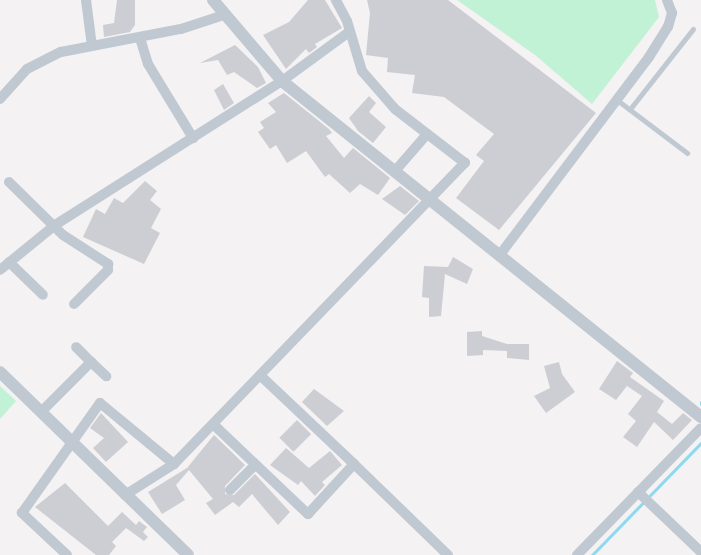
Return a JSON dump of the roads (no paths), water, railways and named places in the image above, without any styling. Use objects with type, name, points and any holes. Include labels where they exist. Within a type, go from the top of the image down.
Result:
[{"type":"street","points":[[86,0],[92,46]]},
{"type":"street","points":[[213,0],[224,16],[282,81],[499,256],[700,413]]},
{"type":"street","points":[[125,495],[174,464],[466,163],[395,110],[362,71],[336,0]]},
{"type":"street","points":[[499,256],[617,100],[668,27],[672,13],[667,0]]},
{"type":"street","points":[[0,99],[27,68],[61,52],[140,38],[224,16]]},
{"type":"street","points":[[0,270],[55,225],[282,81],[349,32]]},
{"type":"street","points":[[140,38],[148,64],[193,138]]},
{"type":"street","points":[[395,171],[427,134]]},
{"type":"street","points":[[9,182],[55,225],[63,235],[108,264],[108,270],[74,304]]},
{"type":"street","points":[[9,262],[43,296]]},
{"type":"street","points":[[76,347],[106,376]]},
{"type":"street","points":[[41,412],[91,362]]},
{"type":"street","points":[[0,372],[188,555]]},
{"type":"street","points":[[260,376],[448,555]]},
{"type":"street","points":[[67,555],[22,513],[70,441],[100,403],[174,464]]},
{"type":"street","points":[[213,424],[308,514],[354,464]]},
{"type":"street","points":[[577,555],[701,428]]},
{"type":"street","points":[[230,490],[255,465]]},
{"type":"street","points":[[638,492],[701,552]]},
{"type":"lane","points":[[630,110],[693,30]]},
{"type":"lane","points":[[617,100],[687,153]]},
{"type":"waterway","points":[[592,555],[701,443]]}]
